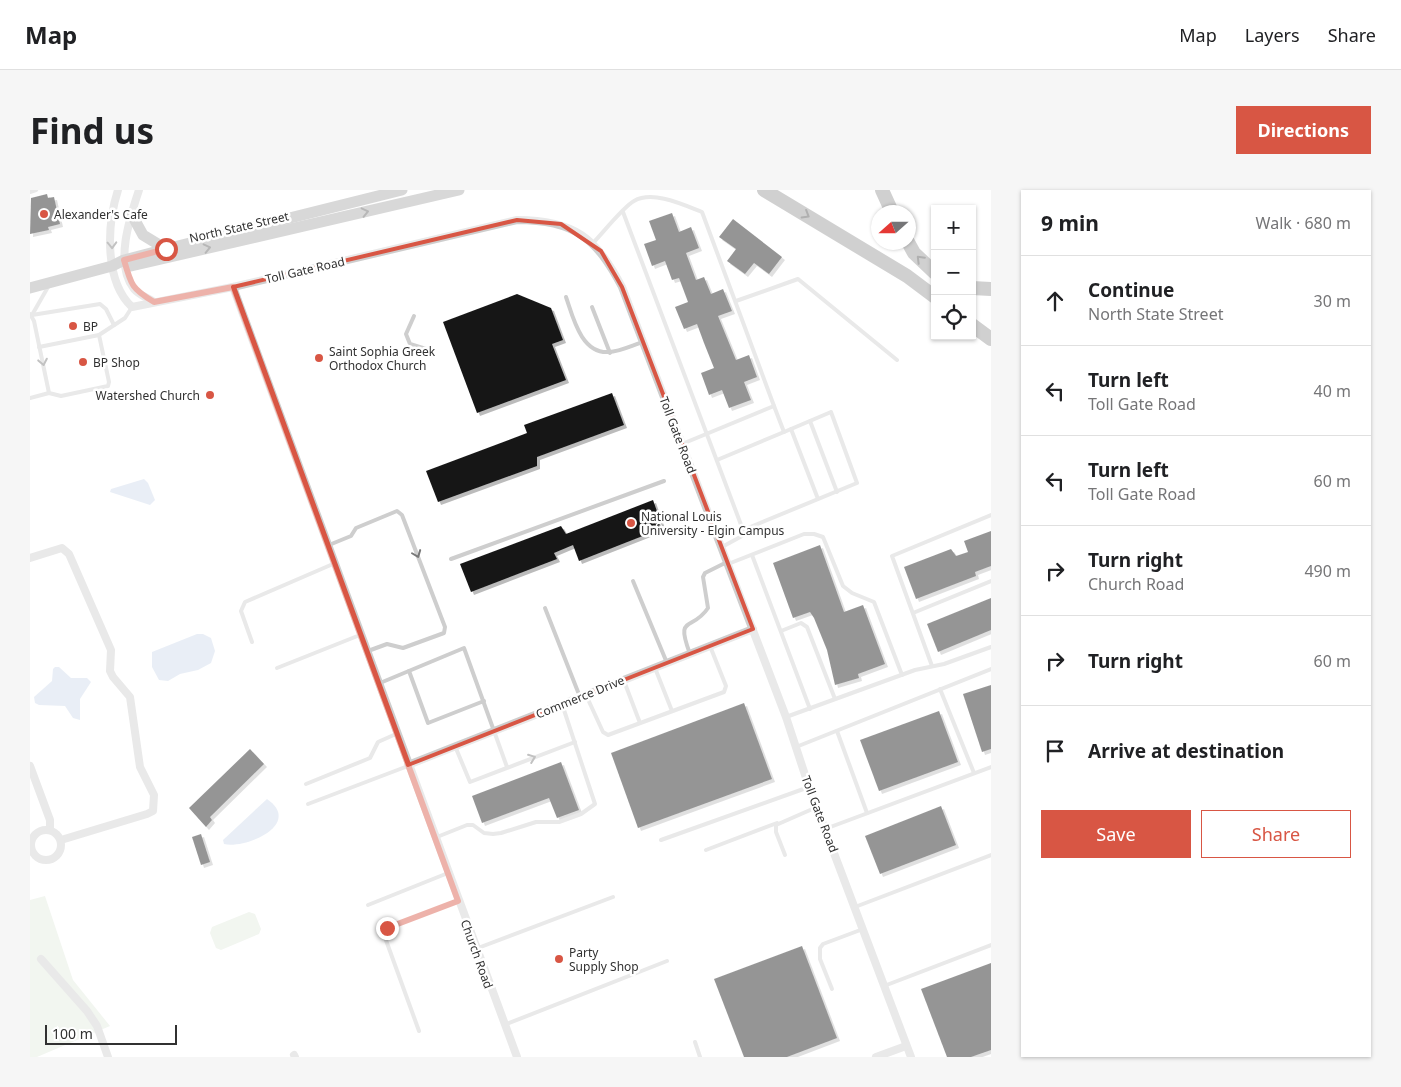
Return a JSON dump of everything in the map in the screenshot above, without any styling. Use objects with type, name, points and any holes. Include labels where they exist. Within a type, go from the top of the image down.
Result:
[{"type":"highway","points":[[764,190],[907,276],[932,295]]},
{"type":"highway","points":[[882,190],[889,205]]},
{"type":"highway","points":[[912,250],[931,269]]},
{"type":"highway","points":[[976,288],[991,289]]},
{"type":"highway","points":[[976,328],[991,339]]},
{"type":"main road","name":"North State Street","points":[[125,264],[166,249],[402,190]]},
{"type":"main road","name":"North State Street","points":[[30,288],[112,266],[459,190]]},
{"type":"main road","points":[[132,215],[143,235],[166,249]]},
{"type":"street","points":[[118,190],[113,206],[111,229],[112,266],[122,298],[132,307]]},
{"type":"street","points":[[139,190],[132,215],[125,264],[130,282],[136,291],[154,302]]},
{"type":"street","name":"Toll Gate Road","points":[[132,307],[233,287],[517,220],[540,220],[561,224],[601,251],[622,287],[722,547],[786,717],[816,807],[826,829],[910,1057]]},
{"type":"street","name":"Church Road","points":[[233,287],[333,564],[517,1057]]},
{"type":"street","points":[[30,558],[62,548],[69,554],[111,650],[110,671],[113,678],[130,697],[140,767],[154,795],[153,811],[147,814],[61,840]]},
{"type":"street","name":"Commerce Drive","points":[[408,765],[753,629]]},
{"type":"street","points":[[30,766],[50,820],[50,830]]},
{"type":"street","points":[[50,830],[61,840],[61,850],[55,858],[45,861],[36,857],[31,848],[32,838],[40,831],[50,830]]},
{"type":"street","points":[[42,959],[87,1011],[97,1026],[108,1057]]},
{"type":"street","points":[[876,1057],[906,1046]]},
{"type":"lane","points":[[30,192],[36,190]]},
{"type":"lane","points":[[592,244],[633,201],[649,197],[683,205],[702,212],[784,432]]},
{"type":"lane","points":[[623,212],[744,530],[742,536],[722,547]]},
{"type":"lane","points":[[736,301],[798,279],[896,360]]},
{"type":"lane","points":[[48,393],[40,347],[31,314],[51,282]]},
{"type":"lane","points":[[566,297],[582,338],[598,351],[610,352],[643,342]]},
{"type":"lane","points":[[31,314],[100,304],[106,308],[114,325]]},
{"type":"lane","points":[[40,347],[99,335],[124,318],[132,307]]},
{"type":"lane","points":[[592,307],[610,352]]},
{"type":"lane","points":[[414,316],[406,334],[410,344],[426,349]]},
{"type":"lane","points":[[30,398],[48,393],[61,396],[108,386],[106,364],[99,335]]},
{"type":"lane","points":[[30,338],[37,336]]},
{"type":"lane","points":[[682,444],[774,406]]},
{"type":"lane","points":[[717,460],[831,412],[858,483],[744,530]]},
{"type":"lane","points":[[810,421],[837,492]]},
{"type":"lane","points":[[791,429],[818,499]]},
{"type":"lane","points":[[451,559],[664,481]]},
{"type":"lane","points":[[327,546],[351,536],[356,528],[397,511],[402,515],[445,627],[444,633],[403,648],[387,644],[366,651]]},
{"type":"lane","points":[[932,666],[892,556],[991,515]]},
{"type":"lane","points":[[690,654],[683,636],[684,629],[687,623],[703,615],[708,608],[705,573],[804,534],[814,534],[823,537],[843,586],[852,593],[874,602],[902,675]]},
{"type":"lane","points":[[752,555],[810,708]]},
{"type":"lane","points":[[252,642],[241,611],[245,602],[333,564]]},
{"type":"lane","points":[[633,580],[667,663]]},
{"type":"lane","points":[[913,613],[991,581]]},
{"type":"lane","points":[[545,608],[583,696],[603,732],[608,735],[724,692],[726,686],[710,646]]},
{"type":"lane","points":[[781,631],[801,623],[807,627],[835,699]]},
{"type":"lane","points":[[277,668],[360,636]]},
{"type":"lane","points":[[786,717],[902,675],[991,646]]},
{"type":"lane","points":[[378,683],[464,648],[507,767]]},
{"type":"lane","points":[[655,668],[672,711]]},
{"type":"lane","points":[[795,747],[991,669]]},
{"type":"lane","points":[[408,671],[428,723],[484,701]]},
{"type":"lane","points":[[624,680],[640,723]]},
{"type":"lane","points":[[940,689],[974,773]]},
{"type":"lane","points":[[435,838],[467,825],[473,825],[484,833],[501,834],[536,822],[559,822],[592,807],[596,800],[562,704]]},
{"type":"lane","points":[[837,731],[867,813]]},
{"type":"lane","points":[[306,784],[370,758],[378,742],[396,734]]},
{"type":"lane","points":[[455,746],[470,782],[575,742]]},
{"type":"lane","points":[[308,804],[408,765]]},
{"type":"lane","points":[[826,829],[991,767]]},
{"type":"lane","points":[[661,840],[809,786]]},
{"type":"lane","points":[[706,850],[816,807]]},
{"type":"lane","points":[[777,823],[776,832],[785,855]]},
{"type":"lane","points":[[855,907],[991,855]]},
{"type":"lane","points":[[368,905],[448,873]]},
{"type":"lane","points":[[476,949],[613,897]]},
{"type":"lane","points":[[419,1031],[383,932],[387,928],[458,901]]},
{"type":"lane","points":[[832,989],[820,959],[820,948],[823,944],[863,929]]},
{"type":"lane","points":[[884,986],[991,945]]},
{"type":"lane","points":[[504,1025],[667,961]]},
{"type":"lane","points":[[694,1042],[700,1057]]},
{"type":"highlighted area","points":[[517,220],[561,224],[601,251],[622,287],[753,629],[408,765],[233,287]]},
{"type":"shaded area","points":[[45,896],[73,980],[110,1026],[37,1057],[30,1057],[30,900]]},
{"type":"shaded area","points":[[249,912],[255,914],[261,929],[259,934],[221,950],[216,948],[210,933],[212,927]]},
{"type":"water","points":[[144,479],[148,483],[155,500],[150,505],[110,492],[111,489]]},
{"type":"water","points":[[197,634],[203,634],[211,638],[215,651],[211,663],[198,670],[180,674],[168,681],[159,680],[152,667],[152,652]]},
{"type":"water","points":[[59,667],[71,678],[87,678],[91,682],[80,699],[80,720],[73,718],[65,706],[39,705],[35,703],[34,697],[52,681],[53,669]]},
{"type":"water","points":[[267,799],[276,808],[279,817],[275,826],[257,839],[234,845],[224,844],[223,840]]},
{"type":"building","name":"Alexander's Cafe","points":[[47,194],[48,198],[54,197],[60,224],[48,227],[49,230],[30,234],[31,198]]},
{"type":"building","points":[[672,213],[679,232],[691,227],[699,248],[686,253],[696,280],[704,277],[711,294],[723,289],[732,311],[718,316],[736,360],[749,355],[757,377],[744,382],[751,400],[729,408],[722,390],[709,395],[701,373],[714,368],[697,324],[684,329],[675,307],[688,302],[679,278],[672,280],[665,261],[652,266],[644,244],[656,240],[649,221]]},
{"type":"building","points":[[733,219],[782,257],[769,274],[754,263],[745,274],[727,261],[736,249],[719,237]]},
{"type":"building","points":[[517,294],[551,308],[563,340],[552,344],[566,380],[477,413],[443,322]]},
{"type":"building","points":[[612,393],[624,425],[537,457],[537,466],[438,502],[426,471],[527,433],[524,425]]},
{"type":"building","points":[[653,500],[663,528],[579,561],[573,545],[554,553],[557,559],[471,592],[460,564],[561,526],[566,534]]},
{"type":"building","points":[[991,531],[991,566],[975,572],[976,576],[916,599],[904,567],[951,549],[956,556],[968,552],[964,541]]},
{"type":"building","points":[[820,545],[844,612],[863,605],[885,664],[858,674],[859,678],[835,685],[827,650],[814,618],[810,612],[793,618],[773,563]]},
{"type":"building","points":[[991,598],[991,630],[938,652],[927,624]]},
{"type":"building","points":[[991,685],[991,749],[982,752],[963,694]]},
{"type":"building","points":[[744,703],[772,779],[638,828],[611,753]]},
{"type":"building","points":[[939,711],[958,762],[879,791],[860,740]]},
{"type":"building","points":[[250,749],[264,764],[210,817],[212,820],[206,827],[189,808]]},
{"type":"building","points":[[561,762],[579,810],[557,818],[549,798],[482,823],[472,796]]},
{"type":"building","points":[[941,806],[956,845],[880,874],[865,836]]},
{"type":"building","points":[[201,834],[210,862],[201,865],[192,837]]},
{"type":"building","points":[[802,946],[837,1038],[787,1057],[744,1057],[714,979]]},
{"type":"building","points":[[991,963],[991,1050],[971,1057],[947,1057],[921,989]]},
{"type":"place","name":"Alexander's Cafe","points":[[44,214]]},
{"type":"place","name":"BP","points":[[73,326]]},
{"type":"place","name":"Saint Sophia Greek Orthodox Church","points":[[319,358]]},
{"type":"place","name":"BP Shop","points":[[83,362]]},
{"type":"place","name":"Watershed Church","points":[[210,395]]},
{"type":"place","name":"National Louis University - Elgin Campus","points":[[631,523]]},
{"type":"place","name":"Party Supply Shop","points":[[559,959]]},
{"type":"route","points":[[166,249],[124,260],[130,282],[136,291],[154,302],[233,287],[458,901],[387,928]]}]
